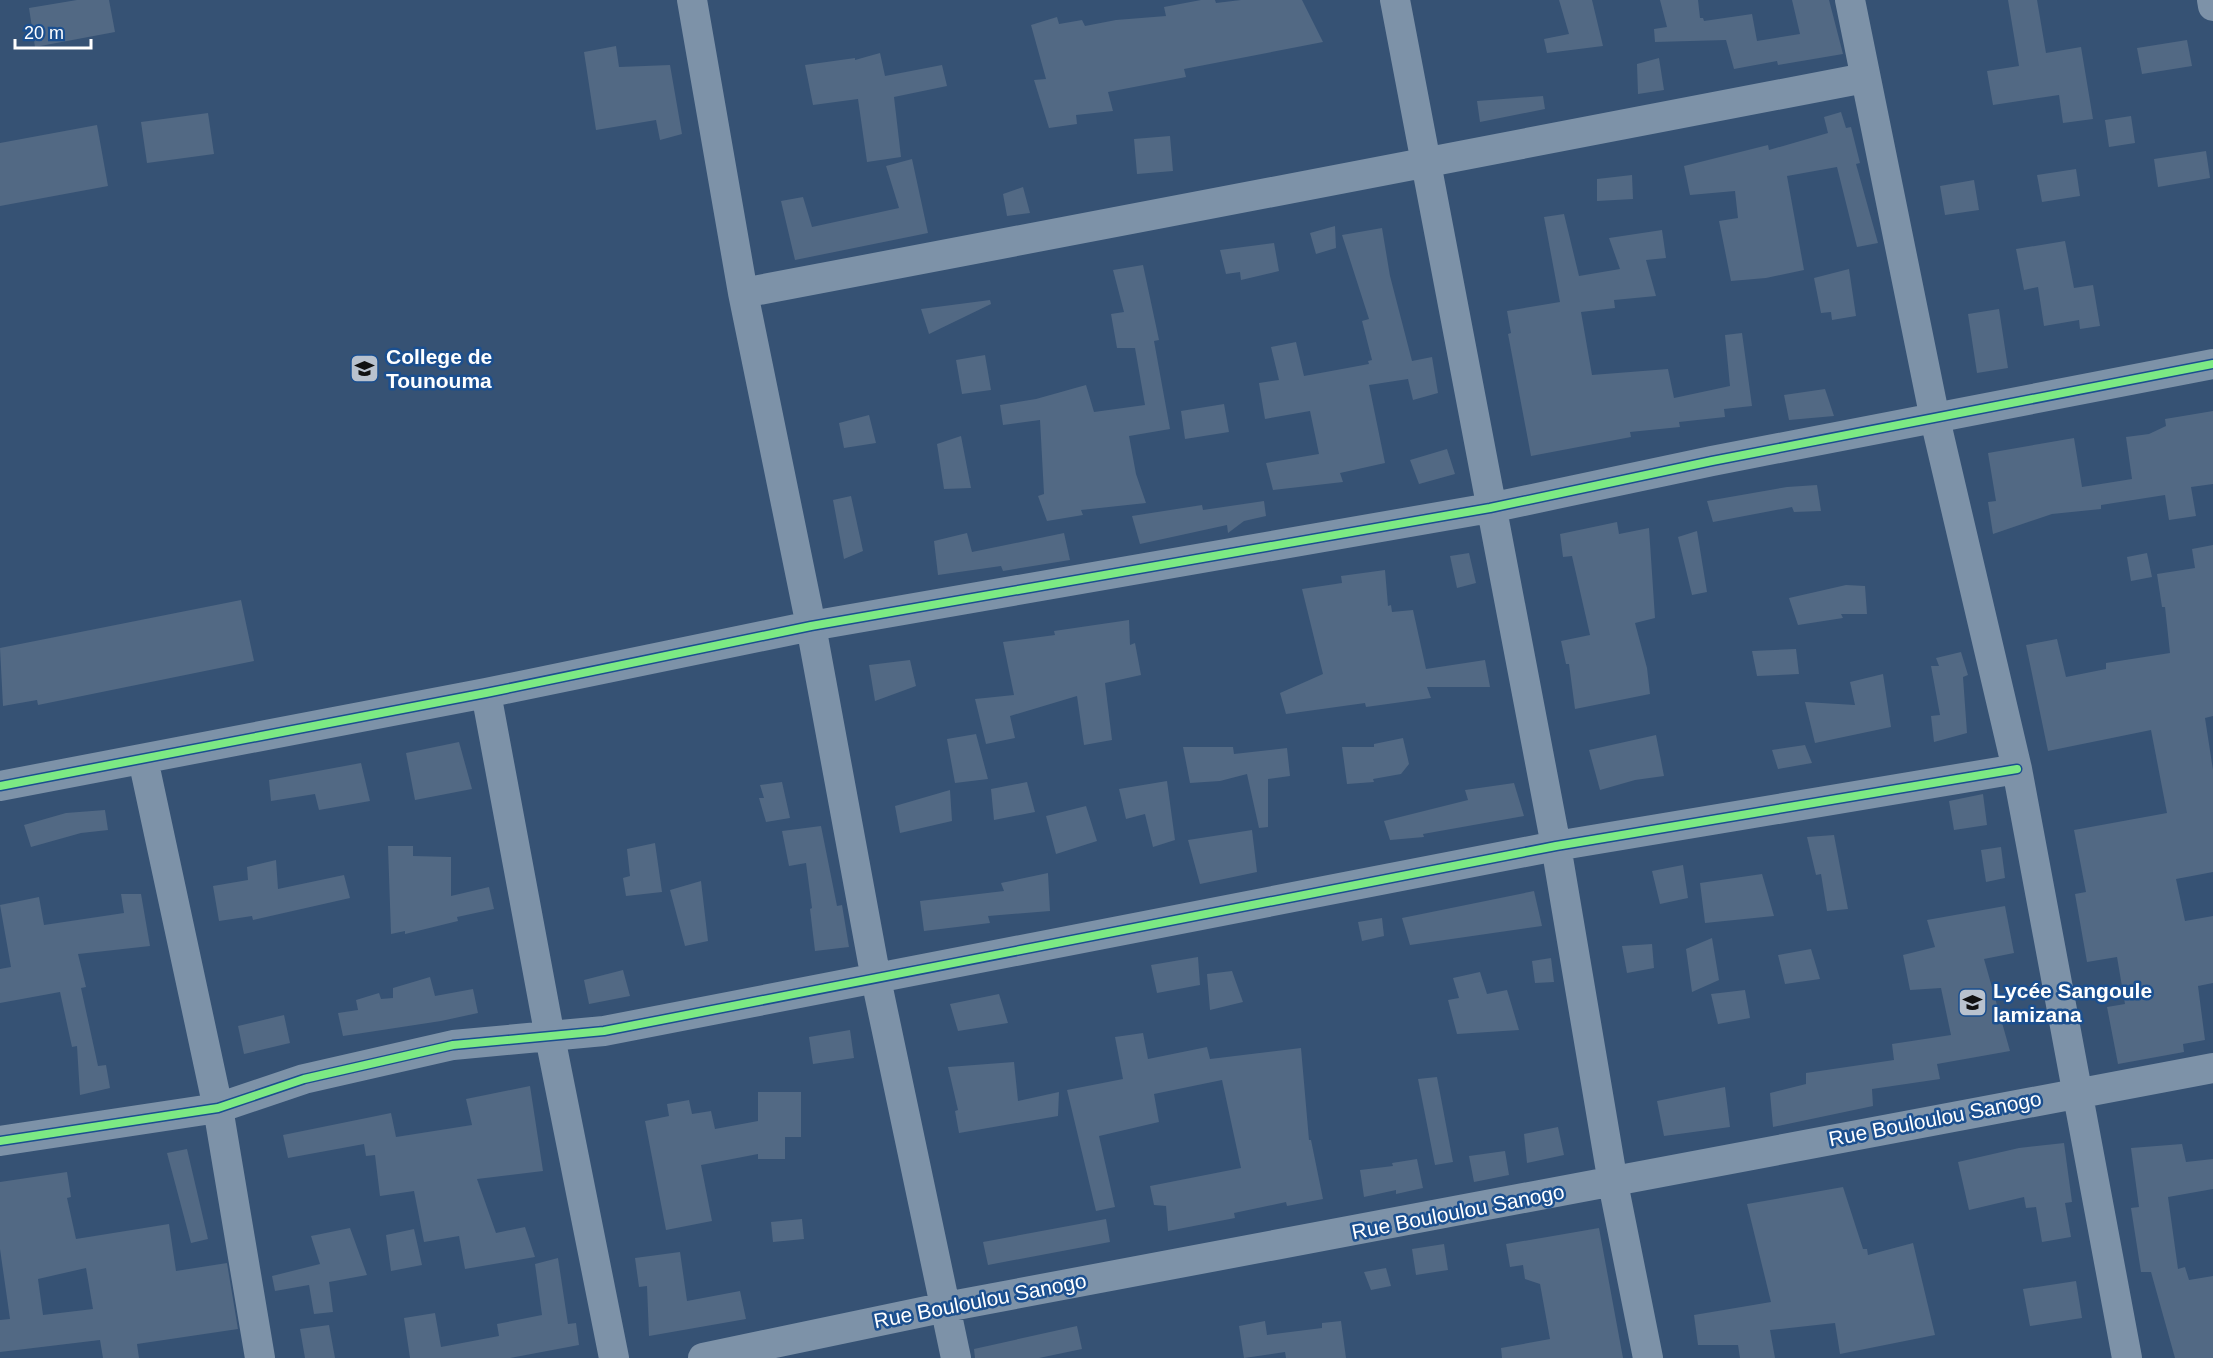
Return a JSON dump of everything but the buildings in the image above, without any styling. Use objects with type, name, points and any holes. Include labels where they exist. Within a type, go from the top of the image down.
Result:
[{"type":"street","points":[[692,0],[743,293],[811,626],[876,979],[956,1358]]},
{"type":"street","points":[[1395,0],[1556,846],[1613,1183],[1648,1358]]},
{"type":"street","points":[[1850,0],[1935,419],[2018,769],[2075,1092],[2127,1358]]},
{"type":"street","points":[[2212,0],[2213,6]]},
{"type":"street","points":[[743,293],[1428,165],[1865,78]]},
{"type":"street","points":[[0,786],[486,693],[811,626],[1490,508],[1712,461],[2213,364]]},
{"type":"street","points":[[486,693],[549,1036],[614,1358]]},
{"type":"street","points":[[143,759],[218,1108],[260,1358]]},
{"type":"street","points":[[0,1141],[218,1108],[304,1079],[387,1058],[453,1045],[604,1031],[1556,846],[2018,769]]},
{"type":"street","name":"Rue Bouloulou Sanogo","points":[[703,1358],[946,1307],[1613,1183],[2075,1092],[2213,1068]]},
{"type":"cycle path","points":[[0,786],[486,693],[811,626],[1490,508],[1712,461],[2213,364]]},
{"type":"cycle path","points":[[0,1141],[218,1108],[304,1079],[453,1045],[604,1031],[1556,846],[2017,769]]},
{"type":"place","name":"College de Tounouma","points":[[365,369]]},
{"type":"place","name":"Lycée Sangoule lamizana","points":[[1972,1003]]}]
